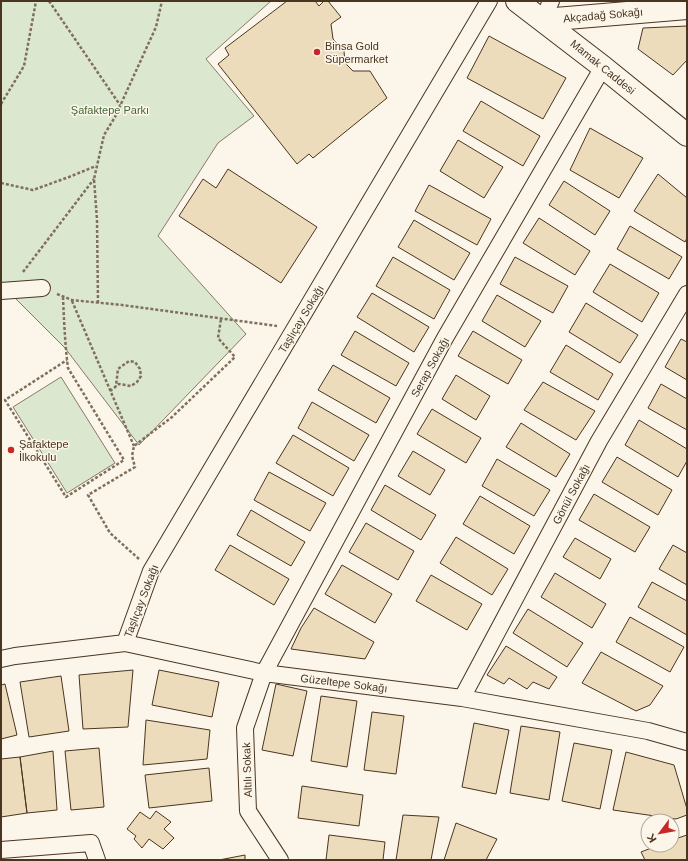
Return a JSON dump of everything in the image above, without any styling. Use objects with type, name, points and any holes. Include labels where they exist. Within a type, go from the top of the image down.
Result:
[{"type":"main road","name":"Mamak Caddesi","points":[[517,1],[547,10],[603,67],[687,135]]},
{"type":"main road","name":"Akçadağ Sokağı","points":[[547,10],[687,8]]},
{"type":"street","name":"Taşlıçay Sokağı","points":[[125,643],[151,570],[489,1]]},
{"type":"street","name":"Serap Sokağı","points":[[264,673],[445,338],[603,67]]},
{"type":"street","points":[[5,291],[42,288]]},
{"type":"street","name":"Gönül Sokağı","points":[[462,698],[599,441],[687,294]]},
{"type":"street","name":"Güzeltepe Sokağı","points":[[1,659],[125,643],[264,673],[462,698],[648,731],[687,742]]},
{"type":"street","name":"Altılı Sokak","points":[[264,673],[246,728],[248,811],[280,860]]},
{"type":"street","points":[[1,850],[91,843],[97,860]]},
{"type":"path","points":[[1,104],[24,66],[36,1]]},
{"type":"path","points":[[48,1],[121,105]]},
{"type":"path","points":[[98,303],[97,220],[94,179],[104,135],[121,105],[156,27],[162,1]]},
{"type":"path","points":[[1,183],[33,190],[97,166]]},
{"type":"path","points":[[5,291],[94,179]]},
{"type":"path","points":[[42,288],[72,300],[295,329]]},
{"type":"path","points":[[63,297],[68,368],[124,460],[66,497],[5,400],[67,360]]},
{"type":"path","points":[[72,300],[134,446],[132,456],[135,466],[88,495],[110,533],[151,570]]},
{"type":"path","points":[[134,446],[172,417],[236,357],[218,338],[221,319]]},
{"type":"path","points":[[110,391],[119,384],[131,386],[137,382],[141,376],[140,369],[135,362],[129,362],[118,369],[116,386]]},
{"type":"green space","name":"Şafaktepe Parkı","points":[[1,1],[271,1],[206,59],[254,116],[218,143],[158,236],[246,334],[139,445],[65,348],[1,284]]},
{"type":"green space","points":[[61,377],[115,463],[67,493],[13,407]]},
{"type":"building","points":[[287,1],[315,1],[319,6],[324,1],[328,1],[341,17],[331,24],[333,39],[344,51],[345,63],[353,71],[370,71],[387,98],[313,158],[309,154],[297,164],[218,64],[229,55],[225,48]]},
{"type":"building","points":[[687,26],[687,60],[673,75],[638,49],[643,28]]},
{"type":"building","points":[[489,36],[566,78],[543,119],[467,78]]},
{"type":"building","points":[[481,101],[540,136],[523,166],[463,131]]},
{"type":"building","points":[[590,128],[643,158],[619,198],[570,170]]},
{"type":"building","points":[[458,140],[503,167],[484,198],[440,171]]},
{"type":"building","points":[[228,169],[317,227],[281,283],[179,216],[203,179],[216,188]]},
{"type":"building","points":[[658,174],[687,198],[687,238],[685,242],[634,211]]},
{"type":"building","points":[[564,181],[610,211],[595,235],[549,205]]},
{"type":"building","points":[[429,185],[491,219],[477,245],[415,211]]},
{"type":"building","points":[[539,218],[590,251],[575,275],[523,243]]},
{"type":"building","points":[[414,220],[470,253],[454,280],[398,247]]},
{"type":"building","points":[[630,226],[682,257],[669,279],[617,249]]},
{"type":"building","points":[[393,257],[450,290],[434,319],[376,286]]},
{"type":"building","points":[[515,257],[568,286],[553,313],[500,284]]},
{"type":"building","points":[[610,264],[659,293],[642,322],[593,292]]},
{"type":"building","points":[[372,293],[429,327],[414,352],[357,317]]},
{"type":"building","points":[[497,295],[541,321],[525,347],[482,321]]},
{"type":"building","points":[[586,303],[638,335],[620,363],[569,332]]},
{"type":"building","points":[[355,331],[409,363],[396,386],[341,355]]},
{"type":"building","points":[[473,331],[522,360],[508,384],[458,356]]},
{"type":"building","points":[[681,339],[687,342],[687,380],[665,367]]},
{"type":"building","points":[[566,345],[613,374],[598,400],[550,372]]},
{"type":"building","points":[[333,365],[390,398],[376,423],[318,390]]},
{"type":"building","points":[[456,375],[490,396],[476,420],[442,399]]},
{"type":"building","points":[[543,382],[595,411],[576,440],[524,410]]},
{"type":"building","points":[[661,384],[687,399],[687,430],[648,408]]},
{"type":"building","points":[[312,402],[369,435],[354,461],[298,428]]},
{"type":"building","points":[[432,409],[481,438],[466,463],[417,434]]},
{"type":"building","points":[[639,420],[687,449],[687,461],[678,477],[625,445]]},
{"type":"building","points":[[521,423],[570,454],[556,477],[506,447]]},
{"type":"building","points":[[293,435],[349,468],[333,496],[276,463]]},
{"type":"building","points":[[413,451],[445,470],[430,495],[398,476]]},
{"type":"building","points":[[617,457],[672,490],[658,515],[602,482]]},
{"type":"building","points":[[497,459],[550,490],[534,516],[482,486]]},
{"type":"building","points":[[269,472],[326,503],[310,531],[254,500]]},
{"type":"building","points":[[385,485],[436,515],[421,540],[371,510]]},
{"type":"building","points":[[594,494],[650,527],[635,552],[579,520]]},
{"type":"building","points":[[480,496],[530,526],[514,554],[463,524]]},
{"type":"building","points":[[251,510],[305,542],[291,566],[237,535]]},
{"type":"building","points":[[366,523],[414,551],[398,580],[349,552]]},
{"type":"building","points":[[456,537],[508,569],[492,595],[440,563]]},
{"type":"building","points":[[575,538],[611,559],[600,579],[563,557]]},
{"type":"building","points":[[230,545],[289,579],[274,605],[215,570]]},
{"type":"building","points":[[673,545],[687,553],[687,585],[659,569]]},
{"type":"building","points":[[342,565],[392,594],[375,623],[325,594]]},
{"type":"building","points":[[555,573],[606,604],[592,628],[541,597]]},
{"type":"building","points":[[431,575],[482,604],[467,630],[416,601]]},
{"type":"building","points":[[652,582],[687,601],[687,635],[638,607]]},
{"type":"building","points":[[314,608],[374,642],[365,659],[291,649],[301,628]]},
{"type":"building","points":[[528,609],[583,643],[567,667],[513,633]]},
{"type":"building","points":[[630,617],[684,647],[670,672],[616,642]]},
{"type":"building","points":[[506,646],[557,677],[549,689],[533,682],[527,689],[509,678],[504,684],[487,675]]},
{"type":"building","points":[[601,652],[663,686],[650,705],[636,711],[582,683]]},
{"type":"building","points":[[133,670],[128,727],[83,729],[79,675]]},
{"type":"building","points":[[159,670],[219,682],[212,717],[152,705]]},
{"type":"building","points":[[61,676],[69,731],[29,737],[20,682]]},
{"type":"building","points":[[5,684],[17,735],[1,739],[1,685]]},
{"type":"building","points":[[276,684],[307,691],[293,756],[262,750]]},
{"type":"building","points":[[321,696],[357,701],[347,767],[311,761]]},
{"type":"building","points":[[372,712],[404,716],[396,774],[364,770]]},
{"type":"building","points":[[146,720],[210,730],[207,759],[143,765]]},
{"type":"building","points":[[474,723],[509,730],[496,794],[462,787]]},
{"type":"building","points":[[521,726],[560,732],[549,800],[510,793]]},
{"type":"building","points":[[574,743],[612,750],[600,809],[562,801]]},
{"type":"building","points":[[99,748],[104,807],[71,810],[65,751]]},
{"type":"building","points":[[53,751],[57,810],[27,813],[20,757]]},
{"type":"building","points":[[626,752],[674,765],[687,809],[687,815],[680,818],[680,813],[640,814],[613,810]]},
{"type":"building","points":[[20,757],[27,813],[1,817],[1,759]]},
{"type":"building","points":[[209,768],[212,801],[149,808],[145,775]]},
{"type":"building","points":[[302,786],[363,795],[359,826],[298,818]]},
{"type":"building","points":[[156,811],[171,822],[164,829],[174,838],[163,849],[149,839],[142,848],[134,839],[136,836],[127,829],[140,812],[150,819]]},
{"type":"building","points":[[403,815],[439,817],[431,860],[396,860]]},
{"type":"building","points":[[456,823],[497,839],[486,860],[444,860]]},
{"type":"building","points":[[329,835],[385,842],[383,860],[326,860]]},
{"type":"building","points":[[687,835],[687,860],[645,860],[642,853],[680,853],[680,837]]},
{"type":"building","points":[[245,855],[245,860],[219,860]]},
{"type":"place","name":"Binsa Gold Süpermarket","points":[[317,52]]},
{"type":"place","name":"Şafaktepe İlkokulu","points":[[11,450]]}]
